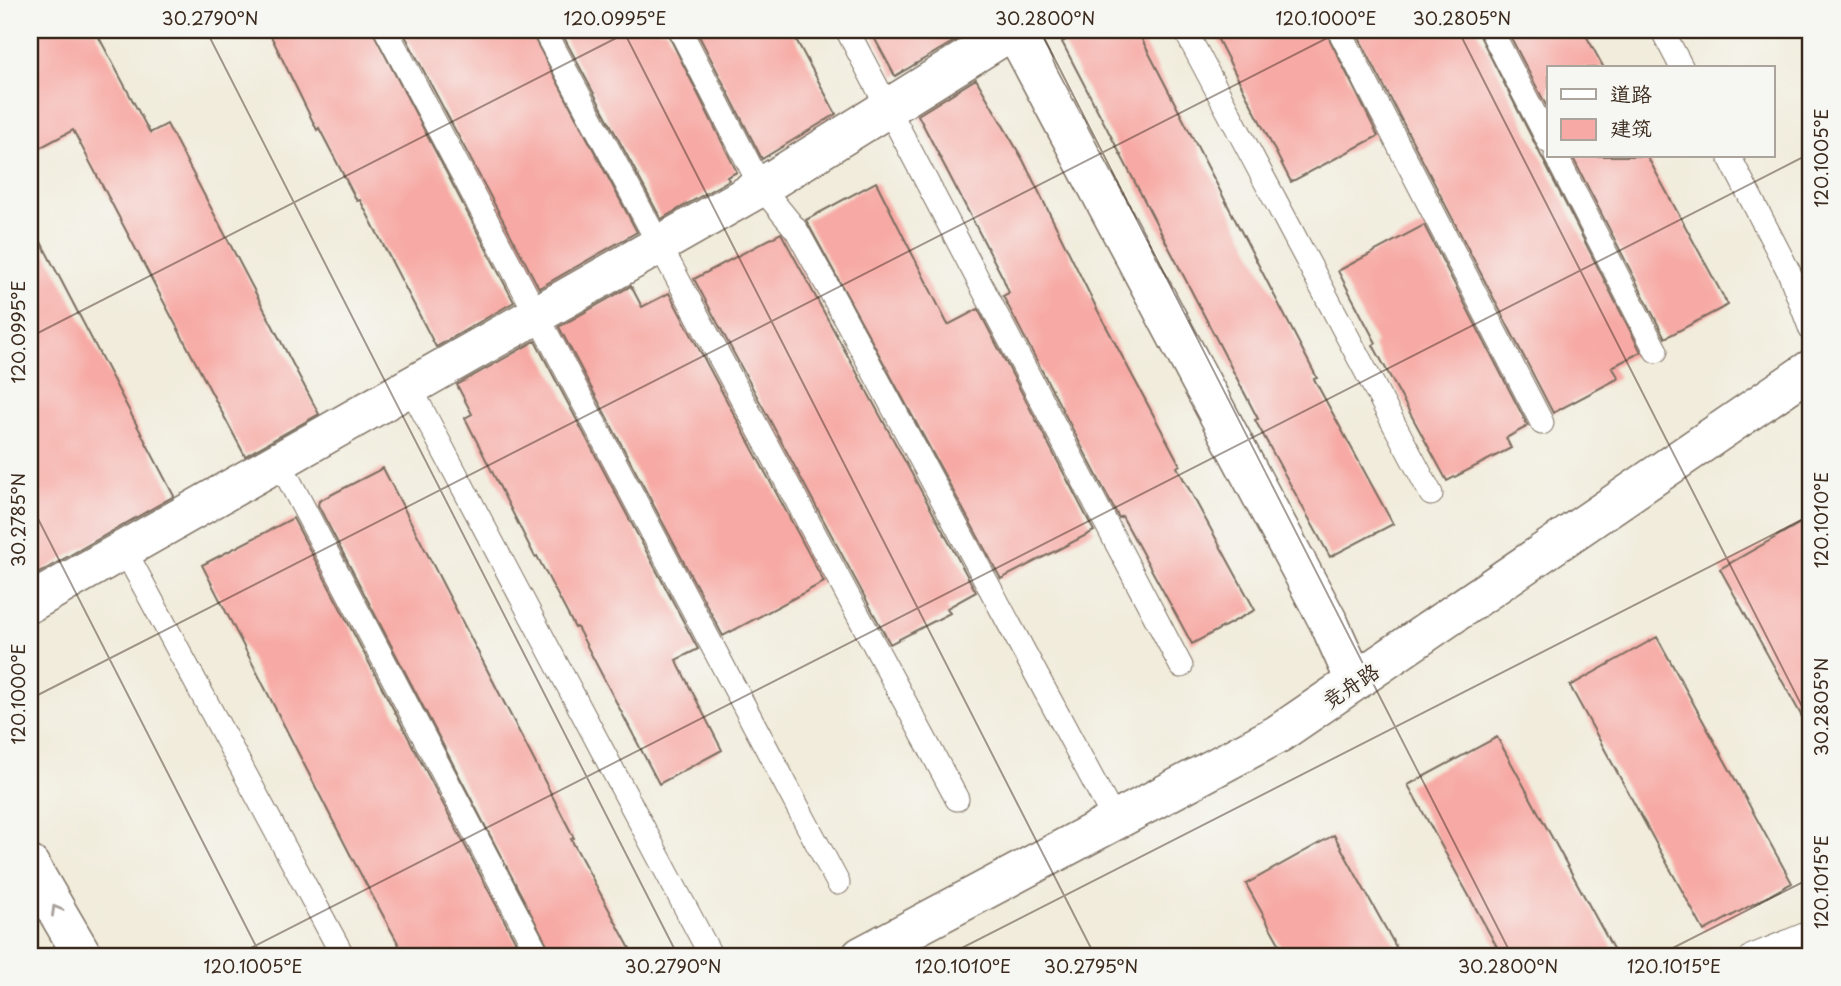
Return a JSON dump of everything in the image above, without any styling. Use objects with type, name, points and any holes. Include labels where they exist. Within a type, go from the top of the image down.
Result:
[{"type":"street","points":[[30,603],[761,187],[1013,30],[1329,623],[1355,681]]},
{"type":"street","name":"竞舟路","points":[[862,956],[1278,734],[1811,369]]},
{"type":"street","points":[[30,864],[83,956]]},
{"type":"lane","points":[[386,30],[535,316],[838,883]]},
{"type":"lane","points":[[544,30],[957,799]]},
{"type":"lane","points":[[680,30],[761,187],[797,231],[841,309],[1115,821]]},
{"type":"lane","points":[[847,30],[1181,666]]},
{"type":"lane","points":[[1185,30],[1431,494]]},
{"type":"lane","points":[[1339,30],[1542,423]]},
{"type":"lane","points":[[1491,30],[1547,138]]},
{"type":"lane","points":[[1662,30],[1681,66]]},
{"type":"lane","points":[[1557,158],[1656,351]]},
{"type":"lane","points":[[1729,158],[1790,272],[1811,330]]},
{"type":"lane","points":[[410,387],[711,956]]},
{"type":"lane","points":[[279,461],[539,956]]},
{"type":"lane","points":[[124,549],[342,956]]},
{"type":"lane","points":[[1752,956],[1811,932]]},
{"type":"building","points":[[30,30],[95,30],[150,133],[167,124],[319,414],[245,456],[73,130],[30,153]]},
{"type":"building","points":[[268,30],[372,30],[514,302],[436,347],[360,200],[357,201],[319,128],[317,130]]},
{"type":"building","points":[[402,30],[530,30],[637,232],[539,288]]},
{"type":"building","points":[[560,30],[666,30],[737,172],[727,177],[729,180],[661,219]]},
{"type":"building","points":[[696,30],[791,30],[836,114],[762,159]]},
{"type":"building","points":[[870,30],[951,30],[956,40],[895,76]]},
{"type":"building","points":[[1085,30],[1137,30],[1317,378],[1314,379],[1393,524],[1330,557],[1255,420],[1258,419],[1062,42]]},
{"type":"building","points":[[1213,30],[1325,30],[1378,136],[1291,182]]},
{"type":"building","points":[[1355,30],[1477,30],[1641,352],[1612,367],[1619,378],[1553,413]]},
{"type":"building","points":[[1507,30],[1583,30],[1603,66],[1547,66],[1547,107]]},
{"type":"building","points":[[976,79],[1023,160],[1098,311],[1180,465],[1177,467],[1255,610],[1192,644],[1122,516],[1119,518],[1003,296],[1009,293],[1003,278],[918,115]]},
{"type":"building","points":[[1573,158],[1648,158],[1728,305],[1665,338]]},
{"type":"building","points":[[876,182],[948,325],[978,309],[1094,531],[1001,579],[806,220]]},
{"type":"building","points":[[30,221],[174,496],[30,578]]},
{"type":"building","points":[[1424,225],[1528,426],[1506,438],[1511,448],[1447,481],[1373,345],[1376,343],[1338,271]]},
{"type":"building","points":[[781,233],[976,592],[947,608],[950,613],[890,644],[694,279]]},
{"type":"building","points":[[631,286],[642,307],[669,293],[824,582],[723,636],[559,327]]},
{"type":"building","points":[[535,341],[698,649],[676,660],[722,750],[659,784],[577,627],[575,628],[537,556],[535,557],[465,418],[472,414],[457,385]]},
{"type":"building","points":[[383,468],[574,838],[571,839],[634,956],[553,956],[318,505],[319,501]]},
{"type":"building","points":[[1811,517],[1811,733],[1720,569]]},
{"type":"building","points":[[293,518],[523,956],[405,956],[352,858],[202,565]]},
{"type":"building","points":[[1657,637],[1792,883],[1704,931],[1570,686]]},
{"type":"building","points":[[1497,737],[1617,956],[1502,956],[1408,785]]},
{"type":"building","points":[[1334,835],[1401,956],[1286,956],[1246,884]]}]
